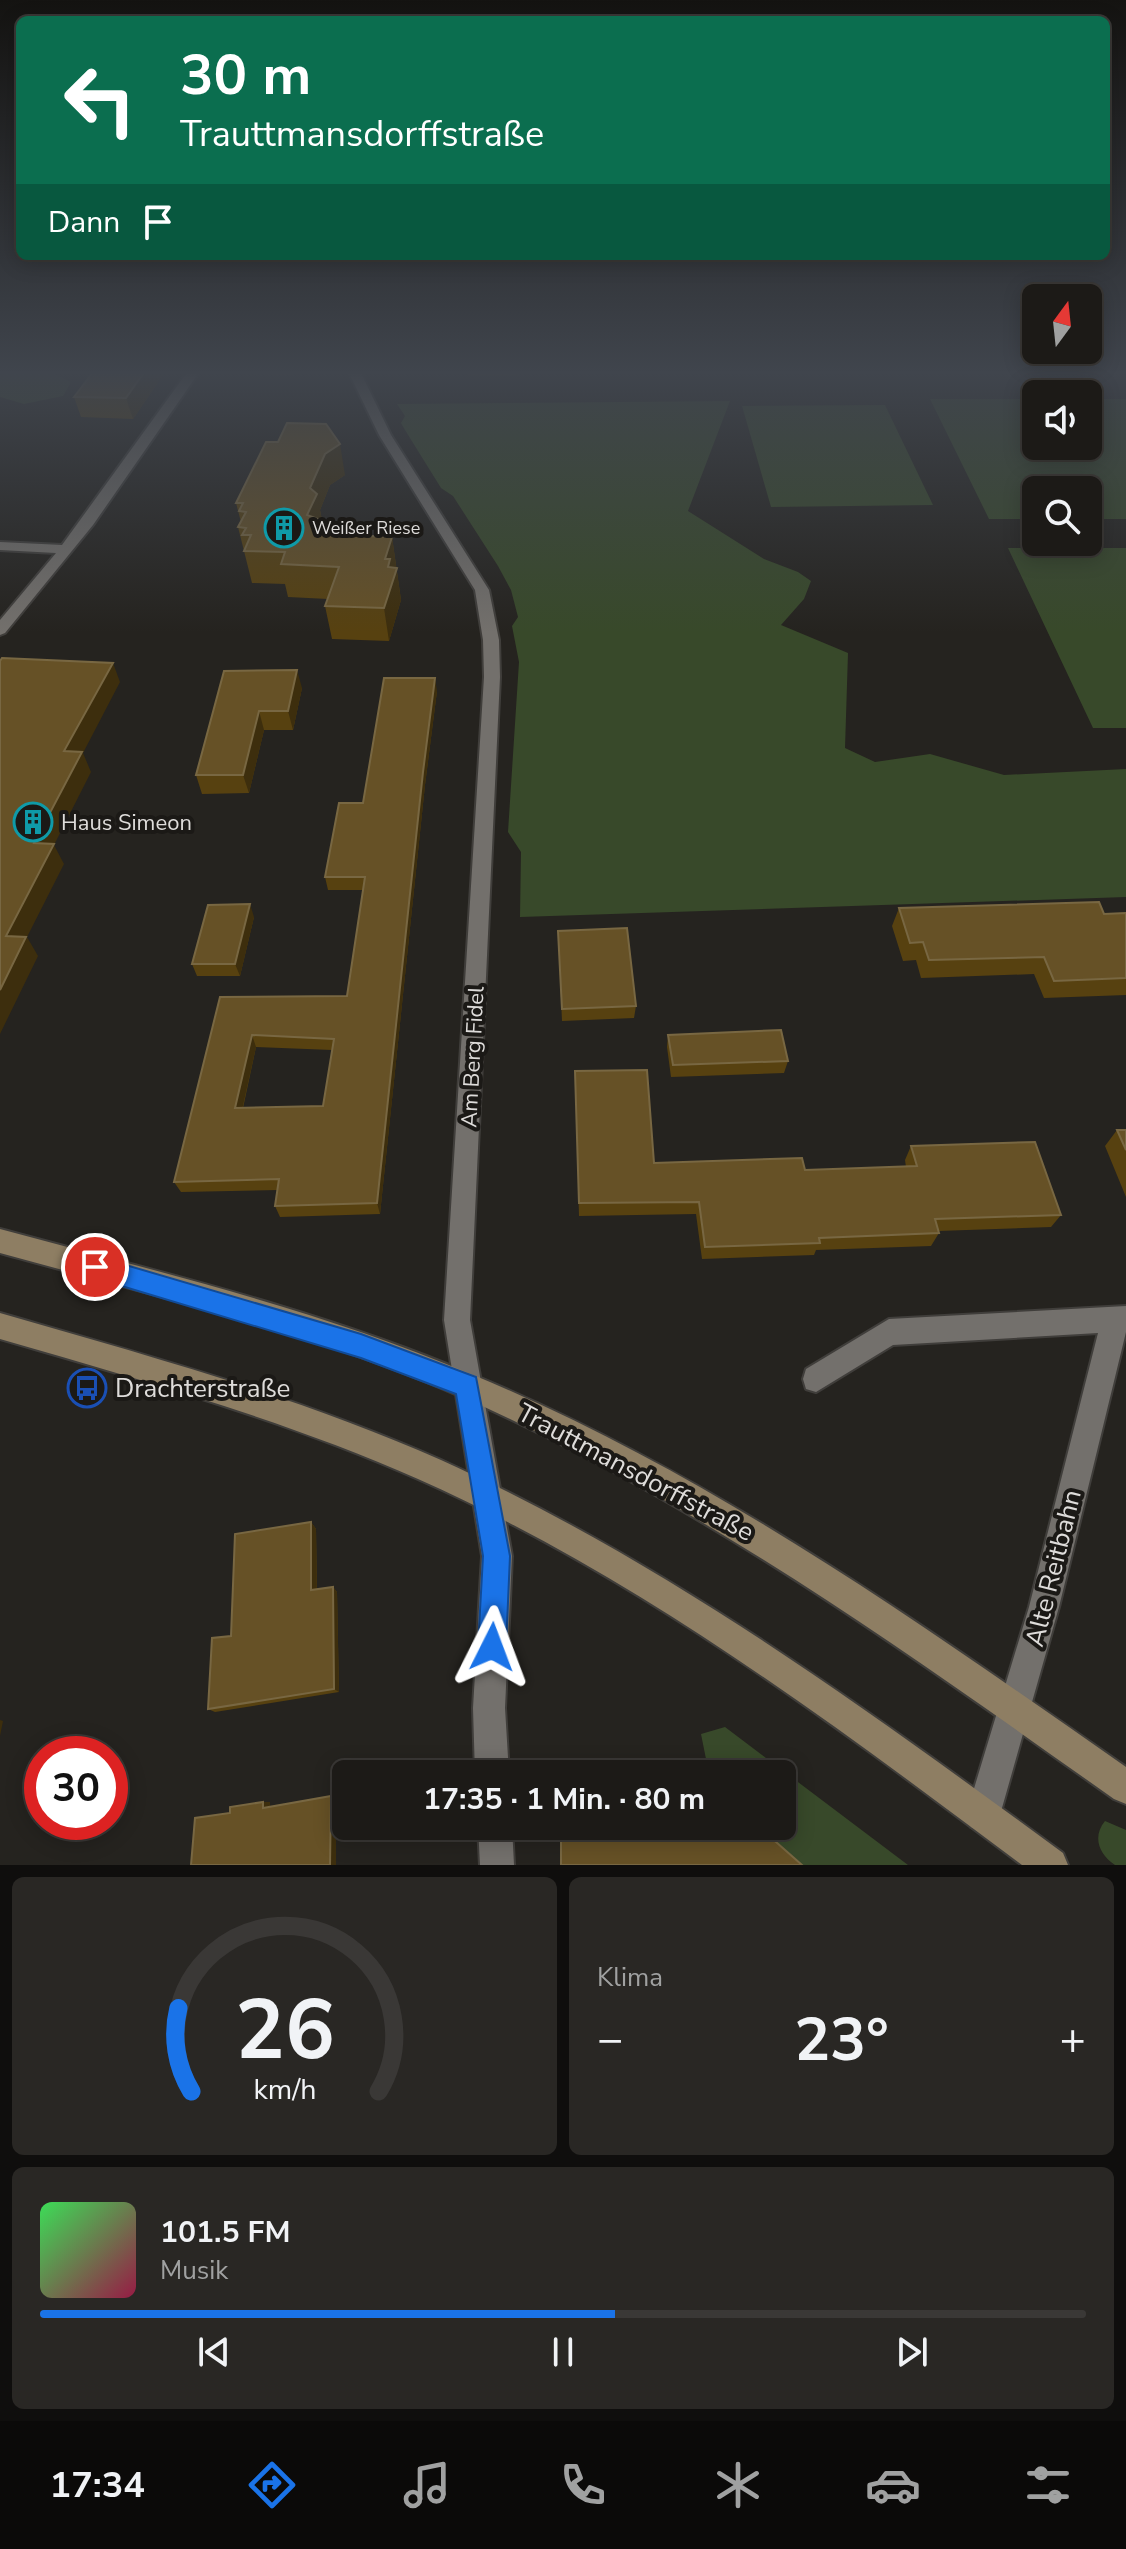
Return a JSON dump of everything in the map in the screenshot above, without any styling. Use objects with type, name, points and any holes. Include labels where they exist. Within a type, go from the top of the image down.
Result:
[{"type":"street","points":[[0,630],[88,522],[133,458]]},
{"type":"street","name":"Am Berg Fidel","points":[[399,458],[482,590],[491,640],[492,677],[457,1320],[497,1556],[489,1708],[491,1760]]},
{"type":"street","points":[[0,546],[66,549]]},
{"type":"street","name":"Trauttmansdorffstraße","points":[[0,1241],[361,1346],[467,1385],[614,1455],[731,1519],[1126,1787]]},
{"type":"street","name":"Alte Reitbahn","points":[[816,1379],[889,1332],[1120,1319],[1015,1709],[983,1815]]},
{"type":"street","points":[[0,1326],[198,1383],[299,1418],[378,1447],[486,1497],[695,1614],[829,1702],[1051,1865]]},
{"type":"street","points":[[496,1840],[497,1865]]},
{"type":"green space","points":[[423,458],[708,458],[688,511],[764,559],[798,572],[811,581],[804,599],[781,625],[848,653],[845,748],[875,762],[930,754],[1004,775],[1126,769],[1126,897],[520,917],[521,852],[508,832],[519,662],[512,626],[518,617],[511,590],[498,566],[453,496],[441,488]]},
{"type":"green space","points":[[757,458],[910,458],[933,505],[771,507]]},
{"type":"green space","points":[[959,458],[1126,458],[1126,519],[1102,519],[1102,476],[1022,476],[1022,519],[989,519]]},
{"type":"green space","points":[[1008,548],[1022,548],[1022,556],[1102,556],[1102,548],[1126,548],[1126,728],[1093,728]]},
{"type":"green space","points":[[725,1727],[769,1760],[706,1760],[701,1734]]},
{"type":"green space","points":[[796,1781],[908,1865],[789,1865],[762,1840],[796,1840]]},
{"type":"green space","points":[[1105,1821],[1126,1830],[1126,1865],[1115,1865],[1101,1850],[1098,1839]]},
{"type":"building","points":[[258,458],[323,458],[310,488],[317,494],[307,515],[342,528],[346,535],[392,537],[385,559],[390,559],[388,567],[397,568],[384,608],[325,606],[339,567],[281,564],[285,552],[244,551],[251,535],[242,535],[246,528],[238,527],[246,512],[239,511],[243,503],[236,503]]},
{"type":"building","name":"Haus Simeon","points":[[2,658],[113,663],[64,751],[82,752],[34,843],[54,844],[6,936],[26,937],[0,990],[0,661]]},
{"type":"building","points":[[297,670],[288,711],[259,711],[243,775],[196,775],[224,671]]},
{"type":"building","points":[[384,678],[435,678],[377,1203],[275,1206],[279,1179],[174,1182],[220,997],[347,996],[365,877],[325,877],[339,803],[363,803]],"holes":[[[252,1035],[334,1039],[323,1106],[235,1108]]]},
{"type":"building","points":[[1099,902],[1104,914],[1126,913],[1126,978],[1054,981],[1044,957],[929,960],[923,942],[910,943],[899,908]]},
{"type":"building","points":[[250,904],[235,964],[192,964],[208,905]]},
{"type":"building","points":[[627,928],[636,1006],[562,1009],[558,931]]},
{"type":"building","points":[[781,1030],[788,1061],[673,1065],[668,1035]]},
{"type":"building","points":[[647,1070],[654,1163],[802,1158],[805,1170],[917,1166],[911,1146],[1035,1142],[1061,1215],[935,1219],[939,1233],[819,1238],[820,1243],[705,1247],[699,1202],[579,1203],[575,1071]]},
{"type":"building","points":[[1117,1130],[1126,1130],[1126,1150]]},
{"type":"building","points":[[311,1522],[311,1590],[333,1587],[334,1689],[208,1709],[212,1638],[231,1636],[235,1534]]},
{"type":"building","points":[[331,1796],[330,1865],[191,1865],[195,1818],[230,1813],[230,1807],[263,1802],[263,1808]]},
{"type":"building","points":[[561,1840],[774,1840],[802,1865],[561,1865]]},
{"type":"place","name":"Weißer Riese","points":[[284,528]]},
{"type":"place","name":"Haus Simeon","points":[[33,822]]},
{"type":"place","name":"Drachterstraße","points":[[87,1388]]},
{"type":"route","points":[[95,1267],[361,1346],[467,1385],[497,1556],[492,1647]]}]
